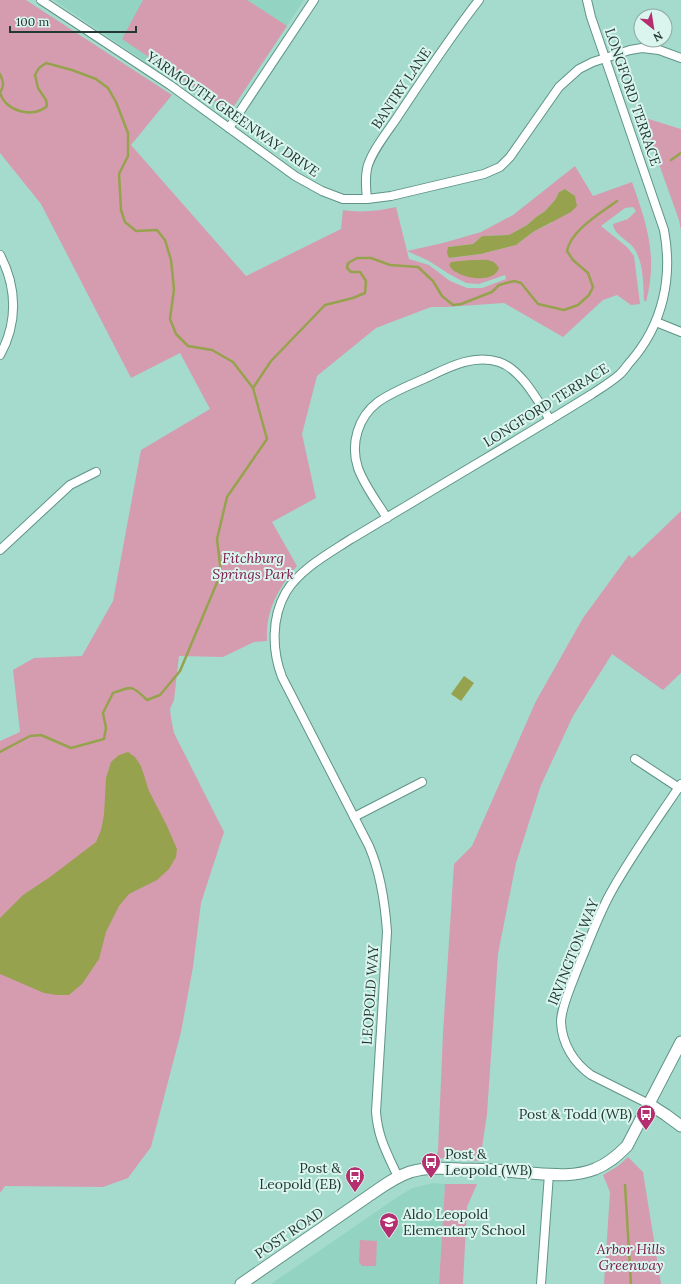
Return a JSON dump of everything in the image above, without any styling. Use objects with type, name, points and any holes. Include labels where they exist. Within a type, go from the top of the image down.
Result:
[{"type":"street","name":"YARMOUTH GREENWAY DRIVE","points":[[41,0],[170,85],[295,176],[343,199],[367,200],[391,196],[484,174],[500,167],[510,158],[553,95],[568,78],[579,69],[606,58],[630,50],[642,48],[659,50],[681,58]]},
{"type":"street","points":[[229,128],[314,0]]},
{"type":"street","name":"BANTRY LANE","points":[[367,200],[366,184],[369,162],[382,139],[455,31],[479,0]]},
{"type":"street","name":"LONGFORD TERRACE","points":[[275,652],[274,640],[276,620],[286,593],[293,583],[307,570],[323,557],[592,394],[620,374],[642,348],[656,322],[664,293],[667,269],[667,245],[660,215],[587,0]]},
{"type":"street","points":[[0,255],[8,272],[14,300],[10,330],[0,355]]},
{"type":"street","points":[[656,322],[681,332]]},
{"type":"street","points":[[387,518],[358,467],[355,444],[360,423],[371,408],[383,399],[456,364],[471,360],[499,362],[510,368],[524,382],[550,420]]},
{"type":"street","points":[[0,550],[70,485],[96,472]]},
{"type":"street","name":"LEOPOLD WAY","points":[[275,652],[277,664],[288,689],[374,858],[380,880],[386,909],[387,932],[376,1112],[382,1144],[398,1177]]},
{"type":"street","points":[[635,759],[680,786]]},
{"type":"street","points":[[354,817],[422,782]]},
{"type":"street","name":"IRVINGTON WAY","points":[[649,1104],[583,1070],[571,1055],[566,1044],[562,1033],[561,1020],[574,978],[598,917],[622,872],[680,786]]},
{"type":"street","name":"POST ROAD","points":[[241,1284],[383,1185],[411,1172],[441,1168],[481,1169],[549,1174],[577,1173],[594,1170],[608,1163],[627,1146],[681,1042]]},
{"type":"street","points":[[649,1104],[681,1126]]},
{"type":"street","points":[[542,1284],[549,1174]]},
{"type":"shaded area","points":[[54,0],[304,0],[232,109],[224,113],[217,110]]},
{"type":"shaded area","points":[[565,189],[575,196],[577,206],[571,212],[533,232],[516,245],[481,254],[449,258],[447,253],[448,247],[473,244],[482,236],[509,235],[527,225],[545,211],[555,200],[559,192]]},
{"type":"shaded area","points":[[471,260],[494,262],[499,268],[492,276],[486,278],[473,278],[454,271],[449,265],[451,262]]},
{"type":"shaded area","points":[[464,676],[474,683],[461,701],[451,694]]},
{"type":"shaded area","points":[[128,752],[135,757],[141,766],[149,791],[177,849],[176,857],[169,869],[157,880],[129,894],[119,906],[106,932],[99,959],[82,984],[69,995],[44,993],[0,974],[0,918],[23,895],[50,877],[96,842],[101,830],[104,815],[106,778],[111,762],[119,755]]},
{"type":"shaded area","name":"Aldo Leopold Elementary School","points":[[433,1183],[445,1184],[439,1284],[271,1284],[402,1194],[413,1188]]},
{"type":"green space","name":"Fitchburg Springs Park","points":[[0,0],[26,0],[172,95],[131,145],[246,276],[341,229],[343,210],[370,211],[396,207],[407,251],[443,243],[481,232],[513,215],[575,166],[593,196],[632,182],[646,227],[651,255],[651,270],[646,302],[644,300],[641,266],[637,253],[633,247],[615,230],[613,224],[628,219],[636,211],[633,207],[625,208],[601,226],[627,247],[634,256],[640,304],[631,305],[617,295],[603,300],[563,337],[504,303],[431,307],[376,328],[317,376],[302,434],[316,498],[272,522],[297,566],[278,592],[274,601],[268,620],[267,641],[254,642],[223,657],[179,656],[174,700],[170,709],[174,733],[224,832],[201,903],[193,967],[181,1032],[151,1147],[128,1178],[103,1187],[5,1186],[0,1193],[0,741],[20,732],[13,670],[34,658],[82,656],[113,601],[141,450],[210,409],[180,353],[131,378],[41,204],[0,153]],"holes":[[[565,189],[575,196],[551,223],[533,232],[516,245],[481,254],[450,258],[448,247],[473,244],[482,236],[509,235],[527,225],[545,211],[555,200],[559,192]],[[407,251],[429,261],[466,283],[479,284],[505,275],[506,279],[482,288],[467,288],[450,281],[429,265],[409,259]]]},
{"type":"green space","points":[[143,0],[247,0],[287,26],[232,109],[227,112],[222,106],[122,39]]},
{"type":"green space","points":[[642,117],[681,129],[681,231],[679,220]]},
{"type":"green space","points":[[681,511],[681,673],[663,690],[612,654],[573,716],[541,785],[516,863],[498,954],[487,1114],[480,1161],[436,1158],[438,1150],[443,1033],[454,864],[472,846],[536,701],[583,618],[629,555],[632,558]]},
{"type":"green space","name":"Arbor Hills Greenway","points":[[628,1157],[643,1172],[661,1284],[604,1284],[610,1192],[603,1175],[618,1166]]},
{"type":"green space","points":[[445,1184],[477,1184],[467,1207],[463,1284],[439,1284]]},
{"type":"green space","points":[[360,1240],[377,1241],[376,1266],[362,1266],[359,1262]]},
{"type":"waterway","points":[[0,74],[3,83],[3,88],[0,92],[3,99],[13,108],[27,112],[41,110],[47,106],[46,100],[38,88],[35,75],[39,68],[46,63],[72,70],[96,79],[108,88],[116,102],[128,133],[128,156],[119,174],[121,210],[125,222],[136,231],[157,230],[165,240],[171,260],[174,289],[170,319],[176,334],[188,346],[212,350],[233,362],[253,388],[267,439],[227,497],[217,539],[221,573],[180,671],[160,695],[147,700],[132,688],[113,693],[103,713],[106,728],[104,739],[71,748],[41,735],[30,736],[0,752]]},
{"type":"waterway","points":[[671,160],[681,153]]},
{"type":"waterway","points":[[253,388],[271,361],[325,305],[353,298],[365,293],[366,281],[360,272],[351,272],[347,268],[348,263],[357,258],[371,258],[390,265],[418,267],[433,281],[442,296],[453,305],[461,304],[492,292],[499,285],[514,281],[521,283],[538,304],[564,310],[578,305],[589,295],[593,287],[588,273],[573,260],[567,251],[574,236],[580,229],[617,201]]},
{"type":"waterway","points":[[625,1185],[631,1284]]},
{"type":"place","name":"Post & Todd (WB)","points":[[646,1131]]},
{"type":"place","name":"Post & Leopold (WB)","points":[[431,1179]]},
{"type":"place","name":"Post & Leopold (EB)","points":[[355,1193]]},
{"type":"place","name":"Aldo Leopold Elementary School","points":[[389,1239]]}]
